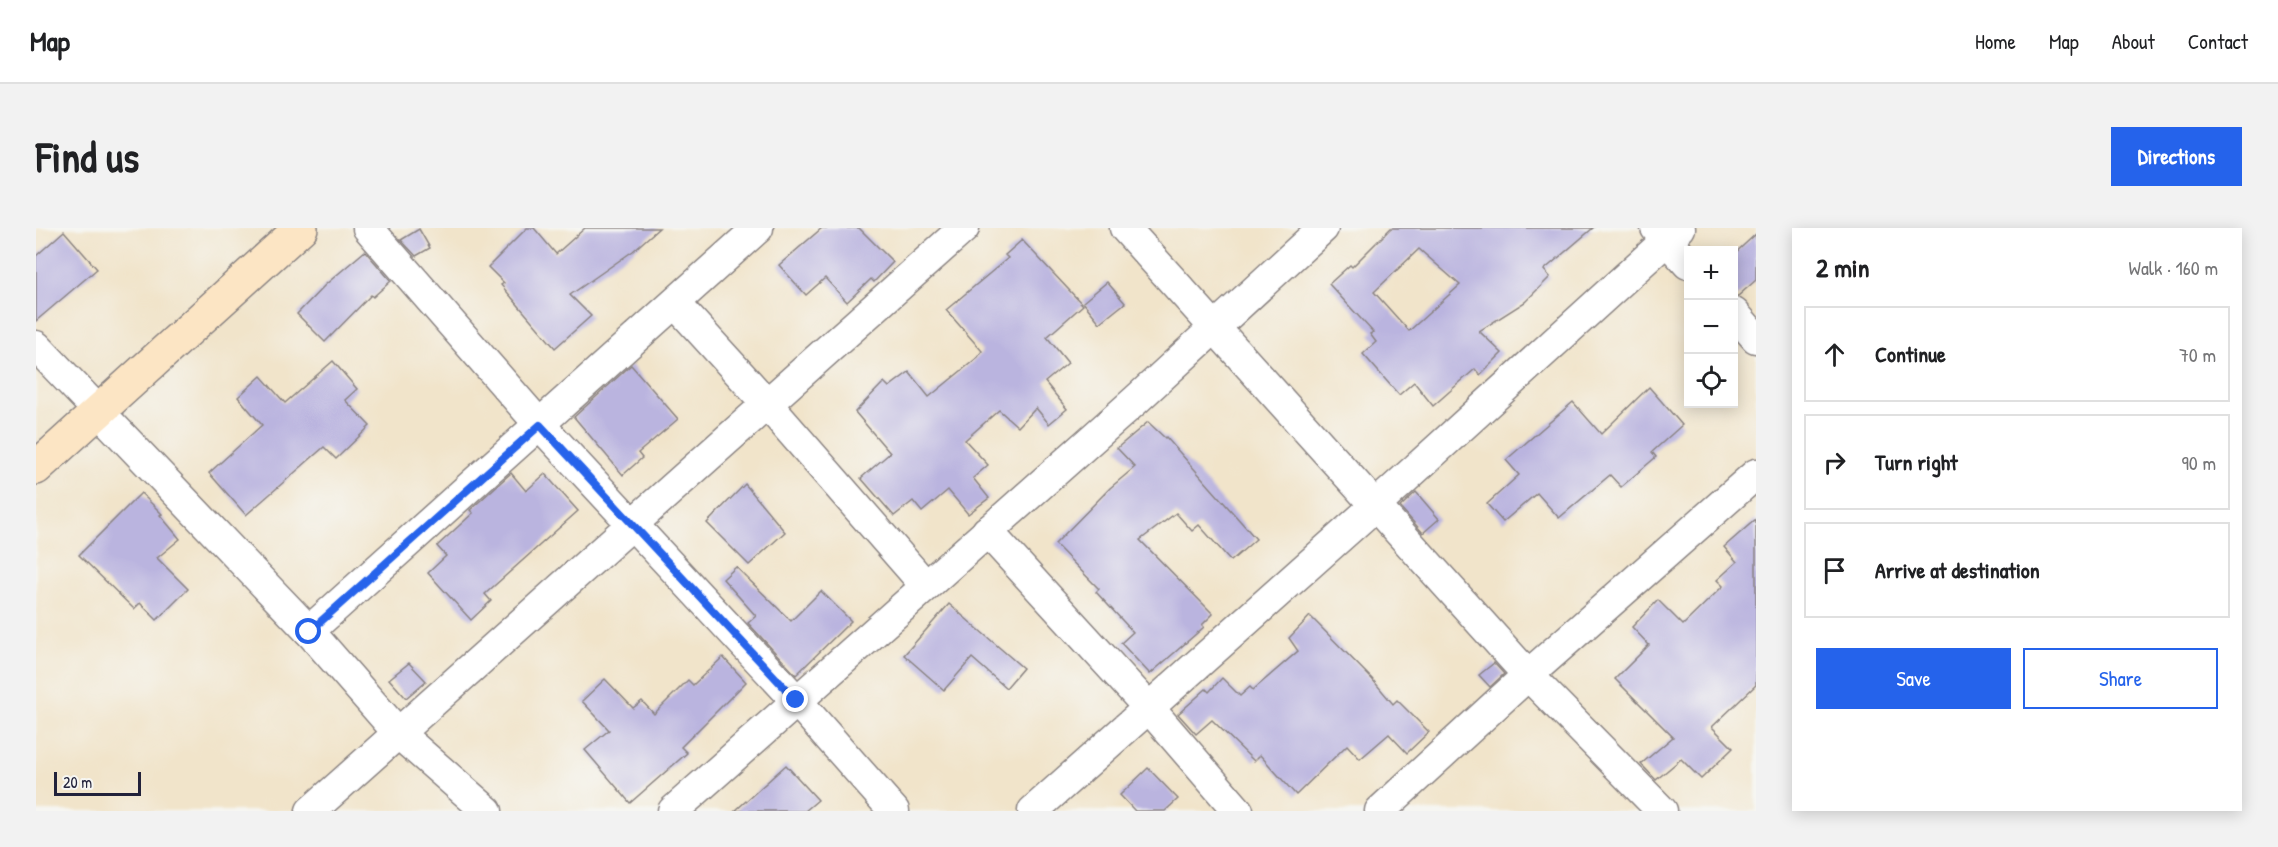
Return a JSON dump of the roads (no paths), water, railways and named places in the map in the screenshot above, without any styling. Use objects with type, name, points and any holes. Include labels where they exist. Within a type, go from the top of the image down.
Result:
[{"type":"main road","points":[[36,468],[301,228]]},
{"type":"street","points":[[368,228],[540,425],[796,700],[894,811]]},
{"type":"street","points":[[309,632],[758,228]]},
{"type":"street","points":[[311,811],[964,228]]},
{"type":"street","points":[[1125,228],[1528,675],[1662,811]]},
{"type":"street","points":[[673,811],[1136,400],[1323,228]]},
{"type":"street","points":[[1034,811],[1376,505],[1667,232],[1684,257]]},
{"type":"street","points":[[675,303],[768,405],[925,585]]},
{"type":"street","points":[[1738,318],[1756,338]]},
{"type":"street","points":[[36,346],[309,632],[399,734],[488,811]]},
{"type":"street","points":[[1380,811],[1528,675],[1756,474]]},
{"type":"street","points":[[987,531],[1149,708],[1238,811]]}]
